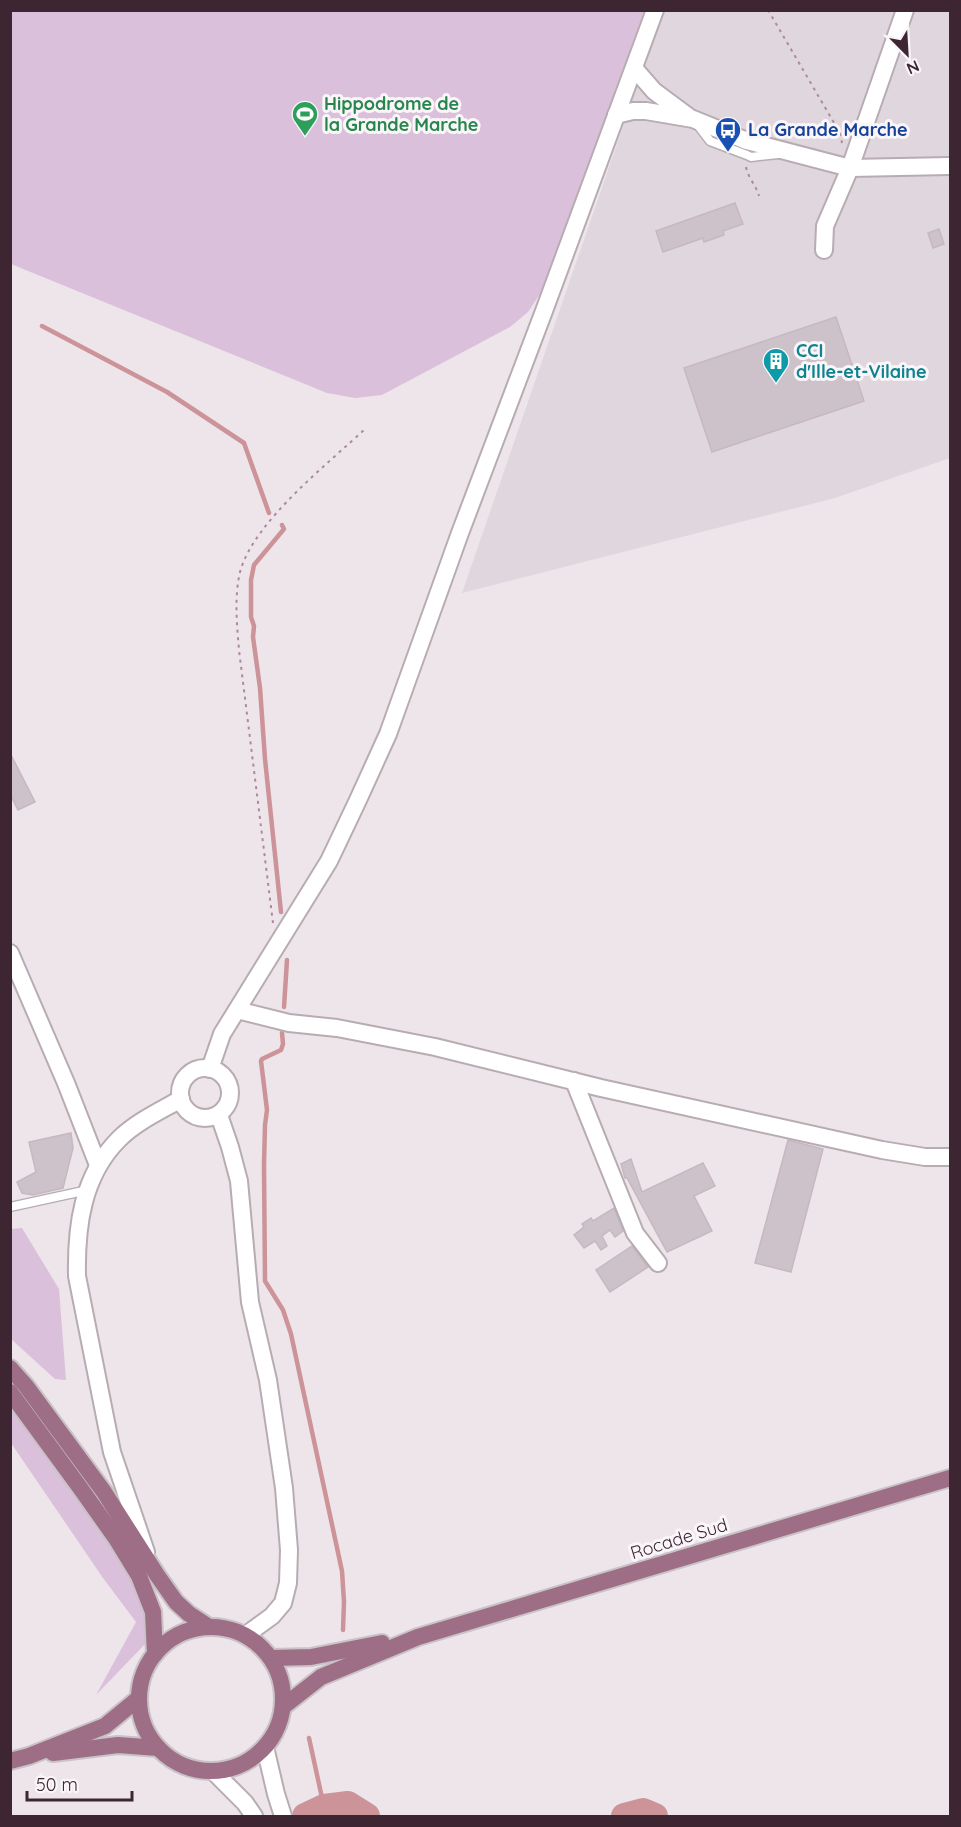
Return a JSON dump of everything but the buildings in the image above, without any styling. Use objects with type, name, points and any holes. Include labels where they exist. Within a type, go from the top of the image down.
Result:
[{"type":"main road","points":[[10,1368],[26,1386],[104,1492],[176,1602],[189,1614],[209,1626]]},
{"type":"main road","points":[[10,1392],[87,1497],[139,1576],[153,1612],[155,1654]]},
{"type":"main road","name":"Rocade Sud","points":[[272,1658],[311,1657],[418,1636],[951,1478]]},
{"type":"main road","points":[[209,1626],[246,1635],[272,1658],[282,1681],[284,1706],[278,1728],[265,1747],[250,1760],[233,1768],[213,1771],[183,1766],[158,1748],[147,1733],[141,1716],[139,1698],[146,1667],[155,1654],[170,1640],[189,1630],[209,1626]]},
{"type":"main road","name":"Rocade Sud","points":[[284,1706],[321,1677],[418,1636]]},
{"type":"main road","points":[[10,1761],[29,1756],[105,1726],[139,1698]]},
{"type":"main road","points":[[29,1756],[118,1745],[158,1748]]},
{"type":"street","points":[[210,1069],[222,1034],[328,861],[388,734],[460,533],[655,10]]},
{"type":"street","points":[[824,250],[825,226],[850,168],[904,10]]},
{"type":"street","points":[[634,68],[654,91],[693,119]]},
{"type":"street","points":[[616,115],[646,111],[693,119],[747,141],[850,168],[951,166]]},
{"type":"street","points":[[10,953],[66,1083],[98,1165]]},
{"type":"street","points":[[237,1010],[289,1023],[337,1028],[435,1047],[574,1081],[882,1150],[925,1157],[951,1157]]},
{"type":"street","points":[[210,1069],[223,1076],[228,1083],[230,1100],[219,1115],[201,1118],[189,1113],[181,1099],[182,1084],[189,1074],[197,1070],[210,1069]]},
{"type":"street","points":[[574,1081],[635,1233],[658,1263]]},
{"type":"street","points":[[149,1561],[112,1452],[78,1276],[77,1247],[80,1215],[98,1165],[119,1138],[149,1117],[181,1099]]},
{"type":"street","points":[[219,1115],[239,1181],[250,1302],[268,1380],[284,1488],[289,1550],[288,1583],[283,1603],[272,1617],[246,1635]]},
{"type":"street","points":[[265,1747],[283,1816]]},
{"type":"street","points":[[213,1771],[245,1803],[254,1816]]},
{"type":"lane","points":[[693,119],[710,141],[751,157],[794,153]]},
{"type":"lane","points":[[10,1207],[88,1190]]},
{"type":"path","points":[[768,10],[840,134],[850,168]]},
{"type":"path","points":[[747,155],[747,174],[756,184],[759,196]]},
{"type":"path","points":[[276,947],[239,650],[236,610],[240,573],[249,550],[261,531],[294,496],[366,428]]},
{"type":"shaded area","name":"Hippodrome de la Grande Marche","points":[[10,11],[644,11],[542,291],[528,312],[510,327],[382,395],[355,398],[327,393],[11,264]]},
{"type":"shaded area","points":[[663,11],[950,11],[950,458],[835,498],[462,593]]},
{"type":"shaded area","points":[[22,1228],[59,1289],[66,1380],[55,1379],[11,1339],[11,1229]]},
{"type":"shaded area","points":[[10,1405],[122,1561],[152,1627],[147,1642],[96,1695],[136,1622],[103,1578],[11,1443]]},
{"type":"waterway","points":[[42,326],[167,392],[244,443],[269,513]]},
{"type":"waterway","points":[[281,912],[253,637],[254,626],[251,617],[251,580],[254,565],[284,529],[282,525]]},
{"type":"waterway","points":[[284,1007],[287,960]]},
{"type":"waterway","points":[[282,1033],[281,1050],[261,1061],[267,1110],[264,1165],[265,1281],[283,1310],[291,1334],[342,1571],[343,1630]]},
{"type":"waterway","points":[[309,1738],[324,1807]]},
{"type":"waterway","points":[[305,1816],[324,1807],[348,1804],[367,1816]]},
{"type":"waterway","points":[[624,1816],[643,1811],[655,1816]]},
{"type":"place","name":"Hippodrome de la Grande Marche","points":[[305,137]]},
{"type":"place","name":"La Grande Marche","points":[[728,153]]},
{"type":"place","name":"CCI d'Ille-et-Vilaine","points":[[776,384]]}]
